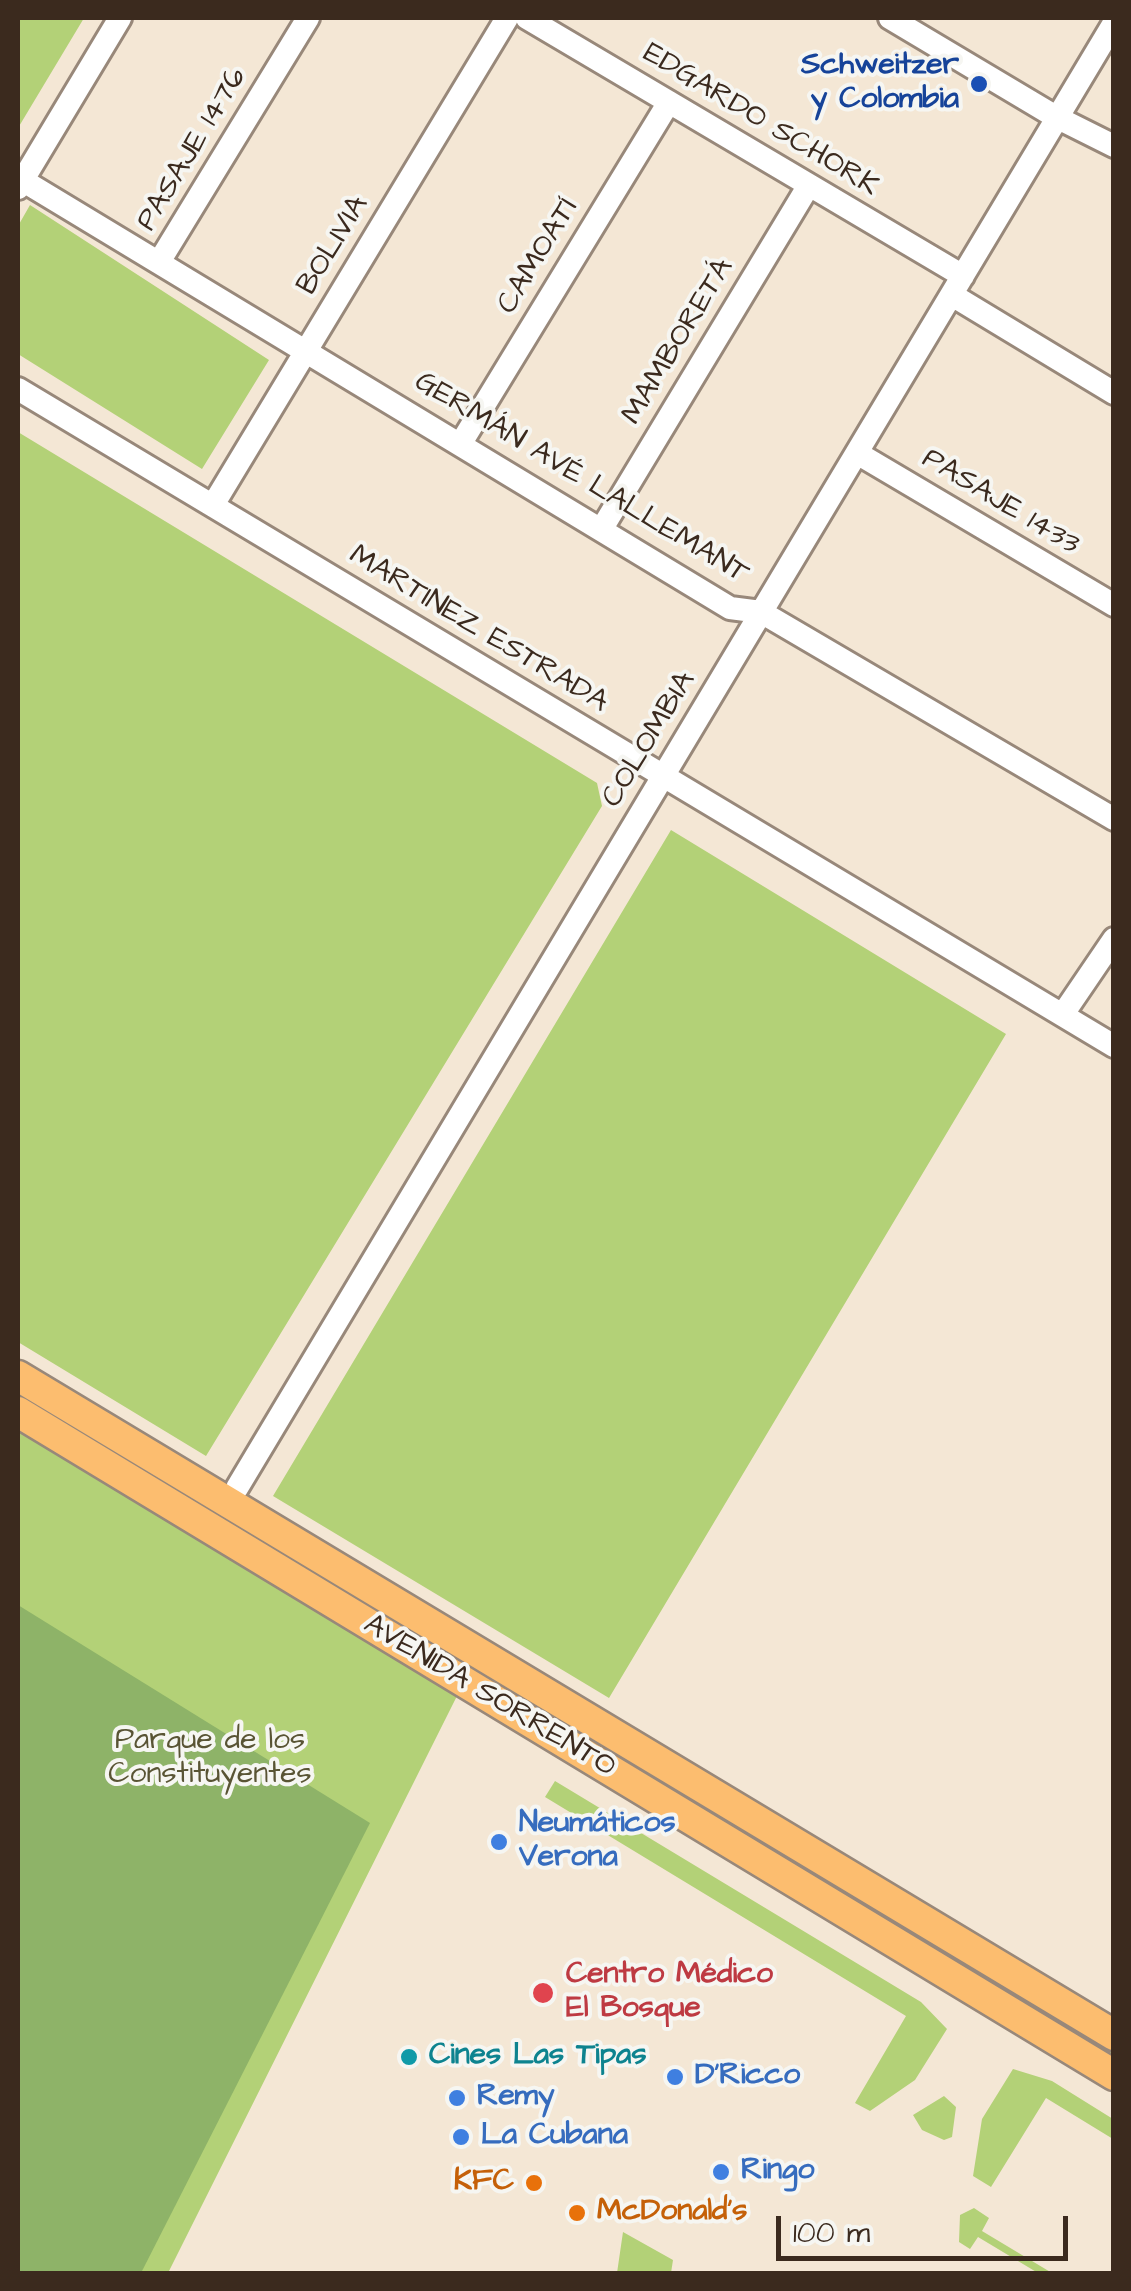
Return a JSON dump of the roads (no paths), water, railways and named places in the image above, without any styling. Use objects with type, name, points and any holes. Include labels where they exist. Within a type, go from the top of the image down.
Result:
[{"type":"main road","name":"AVENIDA SORRENTO","points":[[18,1376],[1114,2035]]},
{"type":"main road","name":"AVENIDA SORRENTO","points":[[18,1412],[1114,2075]]},
{"type":"street","points":[[20,184],[120,18]]},
{"type":"street","name":"PASAJE 1476","points":[[159,262],[308,18]]},
{"type":"street","name":"BOLIVIA","points":[[212,505],[507,18]]},
{"type":"street","name":"EDGARDO SCHORK","points":[[527,18],[809,185],[1114,393]]},
{"type":"street","points":[[890,18],[1056,117],[1114,146]]},
{"type":"street","name":"COLOMBIA","points":[[237,1488],[1114,23]]},
{"type":"street","name":"CAMOATÍ","points":[[460,443],[669,102]]},
{"type":"street","name":"GERMÁN AVÉ LALLEMANT","points":[[20,184],[159,262],[730,608],[761,612],[1114,819]]},
{"type":"street","name":"MAMBORETÁ","points":[[602,530],[809,185]]},
{"type":"street","name":"MARTINEZ ESTRADA","points":[[18,388],[1114,1046]]},
{"type":"street","name":"PASAJE 1433","points":[[857,453],[1114,605]]},
{"type":"street","points":[[1063,1014],[1114,940]]},
{"type":"place","name":"Schweitzer y Colombia","points":[[979,84]]},
{"type":"place","name":"Neumáticos Verona","points":[[499,1842]]},
{"type":"place","name":"Centro Médico El Bosque","points":[[543,1993]]},
{"type":"place","name":"Cines Las Tipas","points":[[409,2057]]},
{"type":"place","name":"D'Ricco","points":[[675,2077]]},
{"type":"place","name":"Remy","points":[[457,2098]]},
{"type":"place","name":"La Cubana","points":[[461,2137]]},
{"type":"place","name":"Ringo","points":[[721,2172]]},
{"type":"place","name":"KFC","points":[[534,2183]]},
{"type":"place","name":"McDonald's","points":[[577,2213]]},
{"type":"park label","name":"Parque de los Constituyentes","points":[[210,1759]]}]
